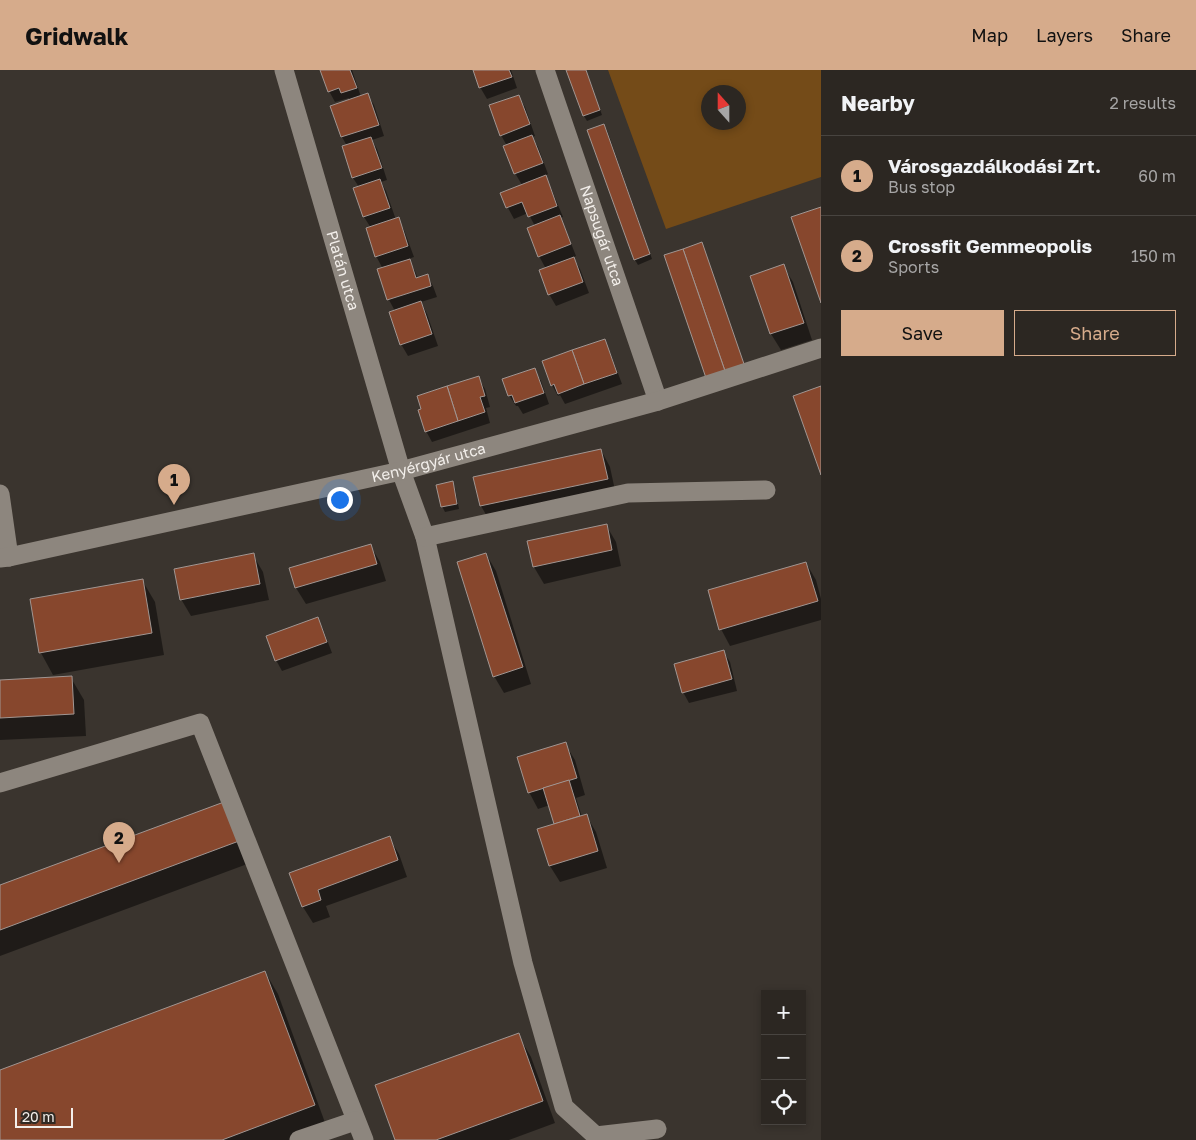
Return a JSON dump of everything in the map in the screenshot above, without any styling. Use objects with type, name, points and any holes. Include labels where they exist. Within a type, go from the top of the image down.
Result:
[{"type":"street","name":"Platán utca","points":[[284,70],[401,471],[425,537],[523,963],[564,1107],[596,1136],[657,1129]]},
{"type":"street","name":"Napsugár utca","points":[[545,70],[658,401]]},
{"type":"street","name":"Kenyérgyár utca","points":[[4,557],[401,471],[658,401],[821,348]]},
{"type":"street","points":[[425,537],[628,493],[766,490]]},
{"type":"street","points":[[0,494],[4,557]]},
{"type":"street","points":[[0,783],[200,723],[364,1140]]},
{"type":"street","points":[[299,1140],[355,1121]]},
{"type":"shaded area","points":[[608,70],[821,70],[821,177],[666,229]]},
{"type":"building","points":[[320,70],[350,70],[357,88],[341,93],[339,88],[328,92]]},
{"type":"building","points":[[473,70],[509,70],[512,77],[479,88]]},
{"type":"building","points":[[566,70],[586,70],[600,110],[583,116]]},
{"type":"building","points":[[368,93],[379,125],[341,137],[330,106]]},
{"type":"building","points":[[519,95],[530,124],[500,136],[489,105]]},
{"type":"building","points":[[604,124],[650,254],[634,260],[587,130]]},
{"type":"building","points":[[532,135],[543,163],[514,174],[503,146]]},
{"type":"building","points":[[371,137],[382,168],[352,178],[342,146]]},
{"type":"building","points":[[546,175],[557,206],[528,217],[522,202],[506,208],[500,193]]},
{"type":"building","points":[[380,179],[390,208],[363,217],[353,188]]},
{"type":"building","points":[[821,207],[821,303],[791,217]]},
{"type":"building","points":[[560,215],[571,244],[538,257],[527,228]]},
{"type":"building","points":[[399,217],[408,246],[375,257],[366,228]]},
{"type":"building","points":[[702,242],[744,364],[725,371],[683,249]]},
{"type":"building","points":[[683,249],[725,371],[706,378],[664,255]]},
{"type":"building","points":[[574,257],[583,282],[548,295],[539,270]]},
{"type":"building","points":[[410,259],[416,278],[428,274],[431,286],[387,300],[377,269]]},
{"type":"building","points":[[784,264],[804,323],[770,334],[750,276]]},
{"type":"building","points":[[421,301],[432,334],[400,345],[389,312]]},
{"type":"building","points":[[605,339],[617,373],[584,384],[572,350]]},
{"type":"building","points":[[572,350],[584,384],[558,394],[554,384],[551,386],[542,361]]},
{"type":"building","points":[[535,368],[544,393],[515,403],[512,395],[508,396],[502,379]]},
{"type":"building","points":[[479,376],[485,396],[480,397],[485,412],[458,421],[447,386]]},
{"type":"building","points":[[447,386],[458,421],[425,432],[418,410],[421,409],[417,396]]},
{"type":"building","points":[[821,386],[821,475],[793,396]]},
{"type":"building","points":[[601,449],[608,479],[480,506],[473,477]]},
{"type":"building","points":[[453,481],[457,504],[441,507],[436,485]]},
{"type":"building","points":[[607,524],[612,550],[533,567],[527,541]]},
{"type":"building","points":[[371,544],[377,564],[295,588],[289,568]]},
{"type":"building","points":[[254,553],[260,584],[180,600],[174,569]]},
{"type":"building","points":[[486,553],[523,667],[493,677],[457,562]]},
{"type":"building","points":[[806,562],[818,601],[719,630],[708,590]]},
{"type":"building","points":[[143,579],[152,633],[39,653],[30,599]]},
{"type":"building","points":[[318,617],[327,642],[275,661],[266,636]]},
{"type":"building","points":[[724,650],[732,679],[682,693],[674,664]]},
{"type":"building","points":[[72,676],[74,714],[0,718],[0,680]]},
{"type":"building","points":[[566,742],[577,778],[528,793],[517,757]]},
{"type":"building","points":[[569,780],[580,816],[554,824],[543,788]]},
{"type":"building","points":[[224,802],[239,841],[0,930],[0,885]]},
{"type":"building","points":[[587,814],[598,851],[549,866],[537,829]]},
{"type":"building","points":[[390,836],[398,860],[318,890],[321,900],[302,907],[289,873]]},
{"type":"building","points":[[265,971],[315,1105],[222,1140],[0,1140],[0,1070]]},
{"type":"building","points":[[519,1033],[543,1101],[436,1140],[395,1140],[375,1085]]},
{"type":"place","name":"Városgazdálkodási Zrt.","points":[[174,505]]},
{"type":"place","name":"Crossfit Gemmeopolis","points":[[119,863]]}]
